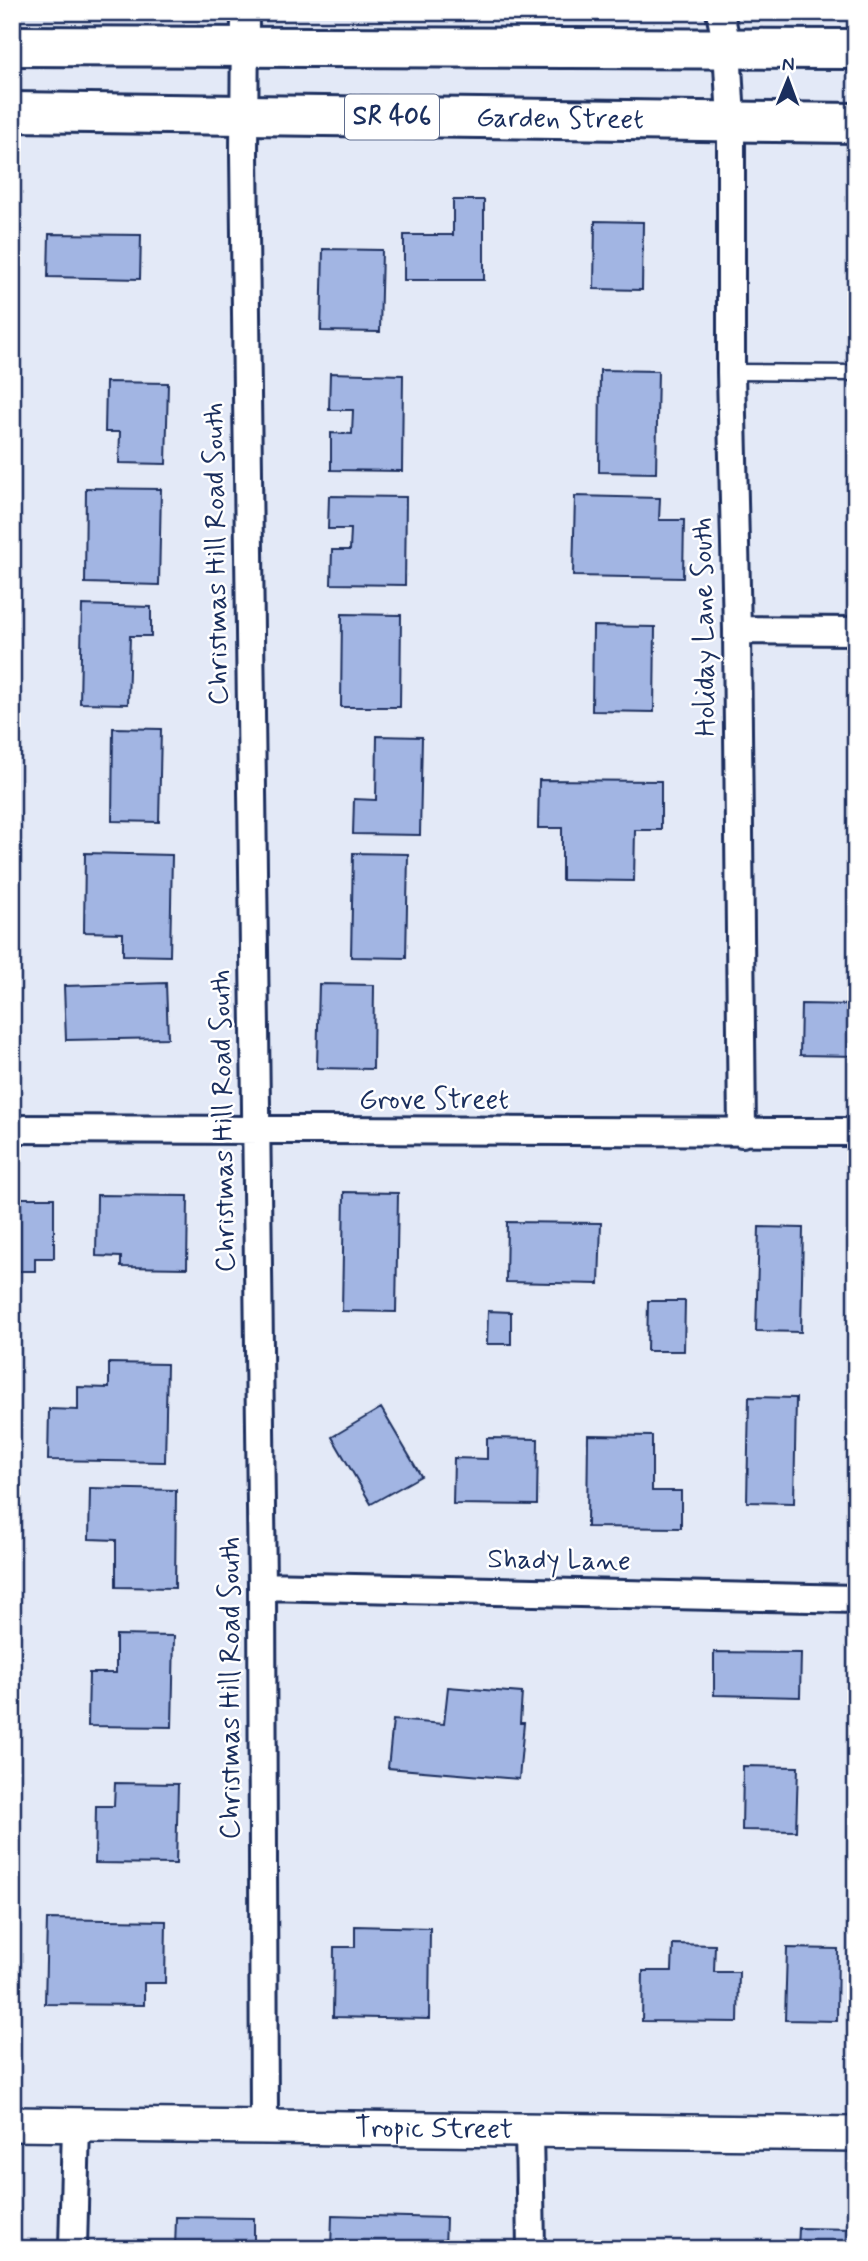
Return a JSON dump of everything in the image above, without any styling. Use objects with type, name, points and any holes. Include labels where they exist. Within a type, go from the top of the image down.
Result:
[{"type":"main road","points":[[12,46],[245,30],[724,30],[856,49]]},
{"type":"main road","name":"Garden Street","points":[[12,112],[856,123]]},
{"type":"street","name":"Christmas Hill Road South","points":[[245,30],[262,1586],[264,2127]]},
{"type":"street","name":"Holiday Lane South","points":[[724,30],[731,120],[731,372],[737,630],[742,1133]]},
{"type":"street","points":[[737,630],[856,631]]},
{"type":"street","name":"Grove Street","points":[[12,1129],[856,1132]]},
{"type":"street","name":"Shady Lane","points":[[262,1586],[856,1599]]},
{"type":"street","name":"Tropic Street","points":[[12,2123],[856,2134]]},
{"type":"street","points":[[73,2249],[76,2124]]},
{"type":"street","points":[[529,2130],[531,2249]]},
{"type":"lane","points":[[731,372],[856,373]]},
{"type":"building","points":[[453,200],[484,200],[484,280],[404,280],[404,235],[453,235]]},
{"type":"building","points":[[595,221],[643,222],[642,290],[594,289]]},
{"type":"building","points":[[49,234],[141,235],[140,279],[48,277]]},
{"type":"building","points":[[323,249],[382,250],[380,332],[321,331]]},
{"type":"building","points":[[600,370],[658,371],[656,473],[599,472]]},
{"type":"building","points":[[330,373],[403,375],[402,471],[331,470],[331,433],[352,434],[353,410],[329,410]]},
{"type":"building","points":[[106,382],[168,383],[166,464],[119,463],[120,432],[105,432]]},
{"type":"building","points":[[86,488],[161,489],[159,585],[85,583]]},
{"type":"building","points":[[329,496],[406,497],[405,585],[331,584],[332,550],[350,550],[351,529],[328,529]]},
{"type":"building","points":[[575,496],[660,498],[659,520],[684,520],[683,578],[573,576]]},
{"type":"building","points":[[82,605],[151,607],[151,636],[130,636],[128,704],[80,703]]},
{"type":"building","points":[[342,614],[401,615],[400,707],[341,707]]},
{"type":"building","points":[[593,626],[655,627],[654,712],[592,711]]},
{"type":"building","points":[[113,728],[161,729],[159,822],[112,821]]},
{"type":"building","points":[[377,736],[422,737],[420,835],[353,834],[354,799],[376,800]]},
{"type":"building","points":[[539,780],[661,781],[661,830],[635,830],[634,881],[562,880],[562,828],[538,828]]},
{"type":"building","points":[[85,853],[172,855],[170,956],[123,955],[123,933],[84,932]]},
{"type":"building","points":[[353,853],[408,854],[406,958],[351,957]]},
{"type":"building","points":[[166,983],[168,1038],[66,1040],[64,986]]},
{"type":"building","points":[[319,984],[374,985],[373,1069],[317,1068]]},
{"type":"building","points":[[801,1004],[856,1005],[856,1056],[800,1055]]},
{"type":"building","points":[[344,1192],[398,1193],[396,1312],[342,1311]]},
{"type":"building","points":[[97,1195],[188,1196],[187,1268],[121,1267],[121,1257],[96,1256]]},
{"type":"building","points":[[12,1198],[54,1198],[54,1258],[35,1258],[35,1271],[12,1271]]},
{"type":"building","points":[[507,1222],[601,1223],[599,1284],[506,1282]]},
{"type":"building","points":[[759,1227],[803,1228],[801,1332],[756,1331]]},
{"type":"building","points":[[648,1301],[685,1301],[684,1351],[647,1351]]},
{"type":"building","points":[[488,1311],[511,1312],[511,1344],[487,1344]]},
{"type":"building","points":[[109,1363],[167,1364],[165,1462],[48,1460],[49,1409],[78,1410],[78,1387],[109,1388]]},
{"type":"building","points":[[749,1397],[796,1398],[794,1503],[747,1502]]},
{"type":"building","points":[[381,1408],[421,1476],[371,1504],[332,1437]]},
{"type":"building","points":[[588,1435],[652,1436],[652,1491],[681,1491],[681,1528],[587,1527]]},
{"type":"building","points":[[487,1438],[538,1439],[537,1505],[453,1504],[454,1458],[487,1459]]},
{"type":"building","points":[[90,1488],[176,1490],[175,1588],[116,1587],[116,1540],[89,1539]]},
{"type":"building","points":[[116,1635],[174,1636],[172,1727],[88,1726],[89,1673],[116,1673]]},
{"type":"building","points":[[714,1652],[801,1653],[800,1697],[714,1695]]},
{"type":"building","points":[[448,1687],[522,1693],[520,1723],[524,1723],[519,1779],[388,1768],[393,1720],[444,1724]]},
{"type":"building","points":[[743,1766],[798,1767],[796,1831],[742,1830]]},
{"type":"building","points":[[115,1783],[178,1784],[176,1864],[95,1863],[96,1806],[114,1806]]},
{"type":"building","points":[[47,1919],[166,1921],[165,1983],[144,1983],[144,2005],[45,2004]]},
{"type":"building","points":[[355,1926],[430,1928],[429,2019],[333,2017],[334,1947],[355,1947]]},
{"type":"building","points":[[673,1944],[715,1945],[714,1972],[739,1972],[738,2022],[642,2021],[643,1971],[672,1971]]},
{"type":"building","points":[[787,1948],[838,1949],[837,2021],[785,2020]]},
{"type":"building","points":[[332,2215],[446,2218],[445,2249],[331,2249]]},
{"type":"building","points":[[176,2217],[254,2218],[254,2249],[175,2249]]},
{"type":"building","points":[[799,2228],[856,2229],[856,2249],[798,2249]]}]
